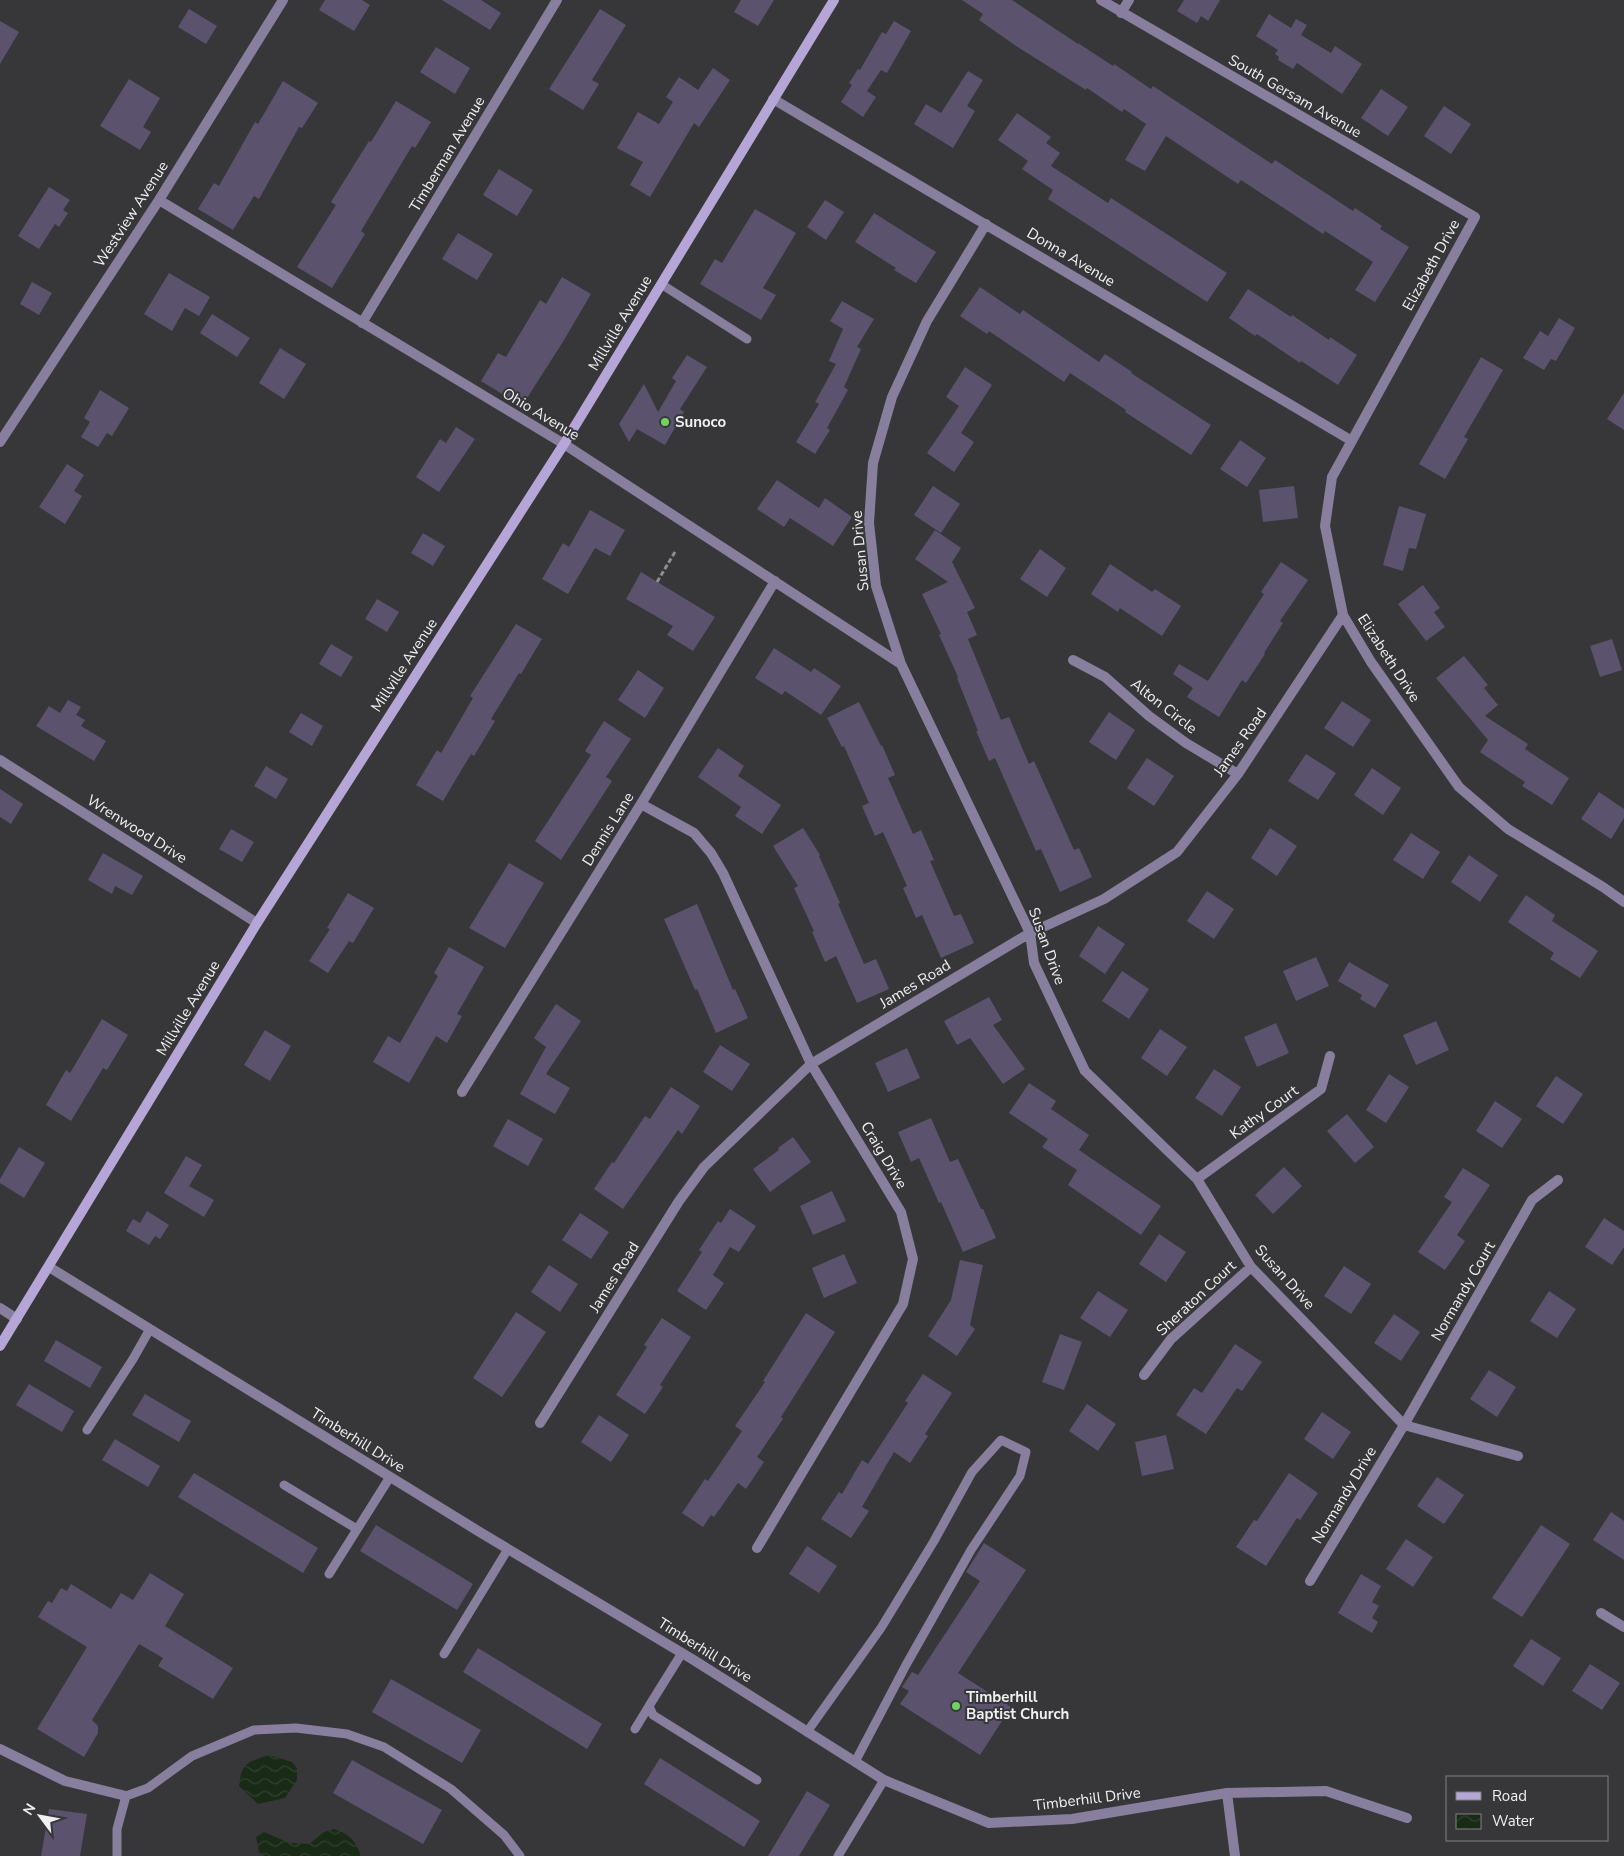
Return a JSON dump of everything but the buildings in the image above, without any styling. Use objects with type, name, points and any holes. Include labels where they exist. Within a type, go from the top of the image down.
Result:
[{"type":"main road","name":"Millville Avenue","points":[[2,1339],[17,1319],[49,1267],[257,923],[564,444],[834,0]]},
{"type":"street","name":"Westview Avenue","points":[[0,442],[159,200],[283,0]]},
{"type":"street","name":"Timberman Avenue","points":[[362,323],[557,0]]},
{"type":"street","name":"South Gersam Avenue","points":[[1100,0],[1475,217]]},
{"type":"street","points":[[1121,12],[1129,0]]},
{"type":"street","name":"Donna Avenue","points":[[773,99],[1352,441]]},
{"type":"street","name":"Ohio Avenue","points":[[159,200],[564,444],[901,664]]},
{"type":"street","name":"Elizabeth Drive","points":[[1475,217],[1332,476],[1325,526],[1343,615],[1371,662],[1459,787],[1508,829],[1603,887],[1624,902]]},
{"type":"street","name":"Susan Drive","points":[[986,224],[927,321],[892,398],[873,463],[869,522],[876,586],[901,664],[1030,933],[1034,964],[1085,1071],[1197,1180],[1252,1267],[1404,1425]]},
{"type":"street","name":"Dennis Lane","points":[[462,1092],[641,804],[775,581]]},
{"type":"street","name":"James Road","points":[[540,1423],[680,1201],[704,1167],[811,1064],[1030,933],[1104,898],[1177,852],[1238,774],[1343,615]]},
{"type":"street","name":"Alton Circle","points":[[1073,660],[1105,677],[1149,716],[1186,743],[1238,774]]},
{"type":"street","name":"Wrenwood Drive","points":[[0,760],[257,923]]},
{"type":"street","name":"Craig Drive","points":[[641,804],[694,833],[712,853],[811,1064],[901,1212],[913,1260],[903,1304],[757,1548]]},
{"type":"street","name":"Kathy Court","points":[[1197,1180],[1321,1089],[1330,1056]]},
{"type":"street","name":"Normandy Court","points":[[1404,1425],[1532,1200],[1558,1180]]},
{"type":"street","name":"Timberhill Drive","points":[[49,1267],[508,1549],[682,1653],[884,1780],[990,1823],[1072,1819],[1226,1793],[1326,1792],[1407,1818]]},
{"type":"street","name":"Sheraton Court","points":[[1144,1375],[1171,1340],[1252,1267]]},
{"type":"street","points":[[0,1308],[17,1319]]},
{"type":"street","points":[[1404,1425],[1518,1456]]},
{"type":"street","name":"Normandy Drive","points":[[1310,1581],[1404,1425]]},
{"type":"street","points":[[1601,1613],[1624,1627]]},
{"type":"street","points":[[0,1749],[65,1781],[126,1796]]},
{"type":"street","points":[[1226,1793],[1235,1856]]},
{"type":"lane","points":[[661,284],[747,339]]},
{"type":"lane","points":[[87,1430],[150,1329]]},
{"type":"lane","points":[[807,1732],[881,1628],[934,1541],[972,1472],[1001,1440],[1026,1452],[1020,1476],[970,1550],[906,1665],[856,1762]]},
{"type":"lane","points":[[329,1574],[390,1477]]},
{"type":"lane","points":[[284,1485],[357,1529]]},
{"type":"lane","points":[[444,1654],[508,1549]]},
{"type":"lane","points":[[635,1729],[682,1653]]},
{"type":"lane","points":[[649,1706],[653,1715],[757,1780]]},
{"type":"lane","points":[[118,1856],[117,1829],[126,1796],[148,1788],[192,1756],[254,1730],[296,1728],[347,1734],[384,1747],[451,1789],[504,1835],[520,1856]]},
{"type":"lane","points":[[838,1856],[884,1780]]},
{"type":"path","points":[[657,582],[675,552]]},
{"type":"water","points":[[269,1755],[292,1762],[297,1768],[297,1780],[285,1798],[258,1804],[239,1786],[240,1778],[247,1764],[255,1759]]},
{"type":"water","points":[[334,1829],[351,1838],[357,1845],[361,1856],[265,1856],[259,1852],[256,1837],[264,1832],[290,1843],[309,1844],[324,1832]]},
{"type":"place","name":"Sunoco","points":[[665,422]]},
{"type":"place","name":"Timberhill Baptist Church","points":[[956,1706]]}]
